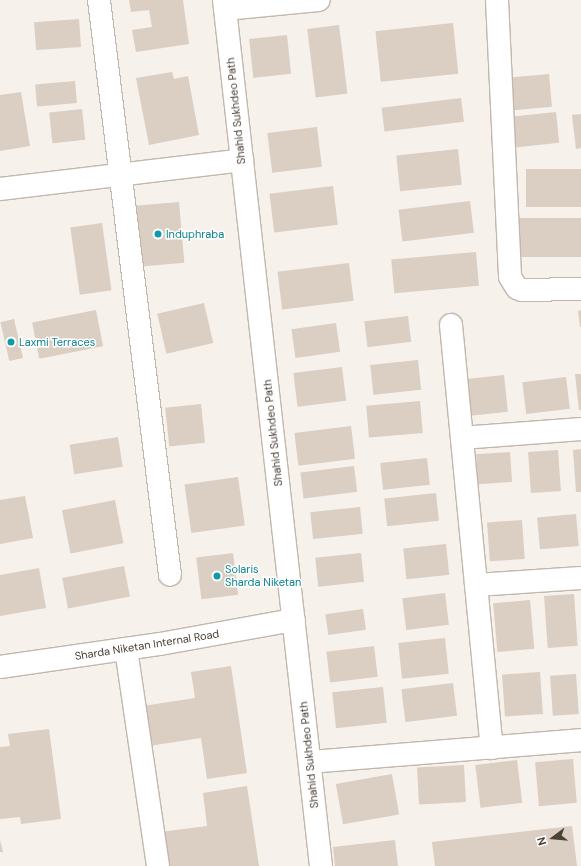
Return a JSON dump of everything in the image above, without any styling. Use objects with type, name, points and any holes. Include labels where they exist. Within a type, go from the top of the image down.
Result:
[{"type":"street","points":[[99,0],[170,575]]},
{"type":"street","points":[[224,5],[319,0]]},
{"type":"street","points":[[497,0],[510,277],[517,288],[522,290],[581,289]]},
{"type":"street","name":"Shahid Sukhdeo Path","points":[[224,5],[321,866]]},
{"type":"street","points":[[0,188],[242,160]]},
{"type":"street","points":[[451,325],[492,748]]},
{"type":"street","points":[[462,438],[581,430]]},
{"type":"street","points":[[476,585],[581,578]]},
{"type":"street","name":"Sharda Niketan Internal Road","points":[[0,667],[126,649],[294,620]]},
{"type":"street","points":[[126,649],[158,866]]},
{"type":"street","points":[[310,762],[581,740]]},
{"type":"building","points":[[129,0],[183,0],[189,44],[136,52],[132,30],[152,27],[149,10],[131,12]]},
{"type":"building","points":[[79,19],[81,47],[36,50],[34,22]]},
{"type":"building","points":[[453,23],[458,74],[381,82],[375,31]]},
{"type":"building","points":[[339,25],[347,93],[316,97],[307,29]]},
{"type":"building","points":[[287,35],[291,74],[253,78],[249,39]]},
{"type":"building","points":[[172,72],[174,79],[188,76],[199,135],[149,145],[136,78]]},
{"type":"building","points":[[549,74],[552,107],[513,110],[510,77]]},
{"type":"building","points":[[75,81],[77,103],[37,106],[35,84]]},
{"type":"building","points":[[21,92],[30,146],[0,151],[0,95]]},
{"type":"building","points":[[461,98],[464,122],[385,132],[382,108]]},
{"type":"building","points":[[82,109],[85,140],[52,143],[49,112]]},
{"type":"building","points":[[556,112],[559,143],[511,148],[507,117]]},
{"type":"building","points":[[581,114],[581,148],[576,149],[572,115]]},
{"type":"building","points":[[317,127],[322,167],[272,173],[267,133]]},
{"type":"building","points":[[458,149],[462,185],[400,191],[396,155]]},
{"type":"building","points":[[526,169],[581,169],[581,207],[526,207]]},
{"type":"building","points":[[333,186],[338,225],[274,233],[269,194]]},
{"type":"building","points":[[470,201],[474,233],[402,242],[399,210]]},
{"type":"building","name":"Induphraba","points":[[179,202],[184,263],[137,267],[132,206]]},
{"type":"building","points":[[513,218],[581,218],[581,257],[513,257]]},
{"type":"building","points":[[102,223],[111,290],[80,295],[70,227]]},
{"type":"building","points":[[476,252],[479,286],[394,293],[391,259]]},
{"type":"building","points":[[349,263],[354,301],[282,309],[278,272]]},
{"type":"building","points":[[204,303],[213,343],[166,354],[157,314]]},
{"type":"building","points":[[96,310],[103,346],[39,359],[32,322]]},
{"type":"building","points":[[581,310],[581,327],[580,327],[578,311]]},
{"type":"building","points":[[408,316],[411,342],[367,347],[364,321]]},
{"type":"building","name":"Laxmi Terraces","points":[[14,319],[23,358],[9,361],[0,322]]},
{"type":"building","points":[[336,323],[340,352],[295,358],[291,329]]},
{"type":"building","points":[[418,360],[421,390],[373,395],[370,365]]},
{"type":"building","points":[[342,367],[346,401],[298,407],[293,373]]},
{"type":"building","points":[[575,374],[581,374],[581,410],[579,410]]},
{"type":"building","points":[[504,375],[508,412],[470,416],[466,379]]},
{"type":"building","points":[[566,377],[570,409],[526,414],[522,382]]},
{"type":"building","points":[[420,401],[423,433],[369,438],[366,406]]},
{"type":"building","points":[[201,404],[205,443],[169,447],[165,408]]},
{"type":"building","points":[[351,426],[355,459],[298,466],[294,433]]},
{"type":"building","points":[[118,437],[123,467],[74,474],[70,445]]},
{"type":"building","points":[[581,449],[581,492],[576,492],[573,450]]},
{"type":"building","points":[[558,450],[561,491],[531,493],[528,452]]},
{"type":"building","points":[[510,452],[512,482],[478,484],[476,454]]},
{"type":"building","points":[[427,458],[430,485],[383,490],[380,463]]},
{"type":"building","points":[[354,466],[357,492],[304,498],[300,473]]},
{"type":"building","points":[[238,477],[245,526],[191,533],[185,485]]},
{"type":"building","points":[[436,493],[439,521],[387,526],[384,498]]},
{"type":"building","points":[[25,496],[33,538],[0,544],[0,500]]},
{"type":"building","points":[[115,500],[123,543],[70,553],[62,510]]},
{"type":"building","points":[[360,507],[363,534],[313,539],[310,512]]},
{"type":"building","points":[[576,514],[579,546],[540,549],[537,517]]},
{"type":"building","points":[[522,520],[525,559],[490,561],[487,522]]},
{"type":"building","points":[[446,544],[449,575],[406,579],[403,548]]},
{"type":"building","name":"Solaris Sharda Niketan","points":[[233,553],[238,595],[201,599],[196,558]]},
{"type":"building","points":[[361,553],[364,582],[318,587],[315,558]]},
{"type":"building","points":[[124,566],[130,596],[68,608],[62,578]]},
{"type":"building","points":[[39,568],[46,608],[0,616],[0,575]]},
{"type":"building","points":[[445,593],[449,625],[406,630],[402,598]]},
{"type":"building","points":[[574,594],[578,646],[548,648],[544,596]]},
{"type":"building","points":[[530,600],[534,649],[497,652],[493,603]]},
{"type":"building","points":[[363,609],[366,630],[328,635],[325,614]]},
{"type":"building","points":[[445,638],[449,674],[402,679],[398,643]]},
{"type":"building","points":[[374,646],[378,677],[330,683],[326,652]]},
{"type":"building","points":[[231,666],[247,773],[207,779],[201,738],[149,746],[143,706],[195,698],[191,672]]},
{"type":"building","points":[[540,672],[543,714],[505,717],[502,675]]},
{"type":"building","points":[[576,674],[579,714],[553,716],[550,676]]},
{"type":"building","points":[[453,683],[457,716],[405,722],[401,689]]},
{"type":"building","points":[[383,687],[387,723],[336,728],[332,692]]},
{"type":"building","points":[[49,729],[61,819],[21,824],[20,817],[0,819],[0,747],[10,746],[8,734]]},
{"type":"building","points":[[573,759],[577,803],[539,806],[535,762]]},
{"type":"building","points":[[517,760],[522,803],[481,808],[475,765]]},
{"type":"building","points":[[464,765],[466,802],[419,804],[417,767]]},
{"type":"building","points":[[392,774],[399,814],[343,824],[336,784]]},
{"type":"building","points":[[247,786],[259,866],[165,866],[160,832],[207,826],[203,793]]},
{"type":"building","points":[[572,826],[577,866],[435,866],[432,842]]},
{"type":"building","points":[[0,840],[3,852],[0,852]]},
{"type":"building","points":[[395,840],[398,866],[335,866],[333,847]]},
{"type":"place","name":"Induphraba","points":[[158,234]]},
{"type":"place","name":"Laxmi Terraces","points":[[11,342]]},
{"type":"place","name":"Solaris Sharda Niketan","points":[[217,576]]}]
